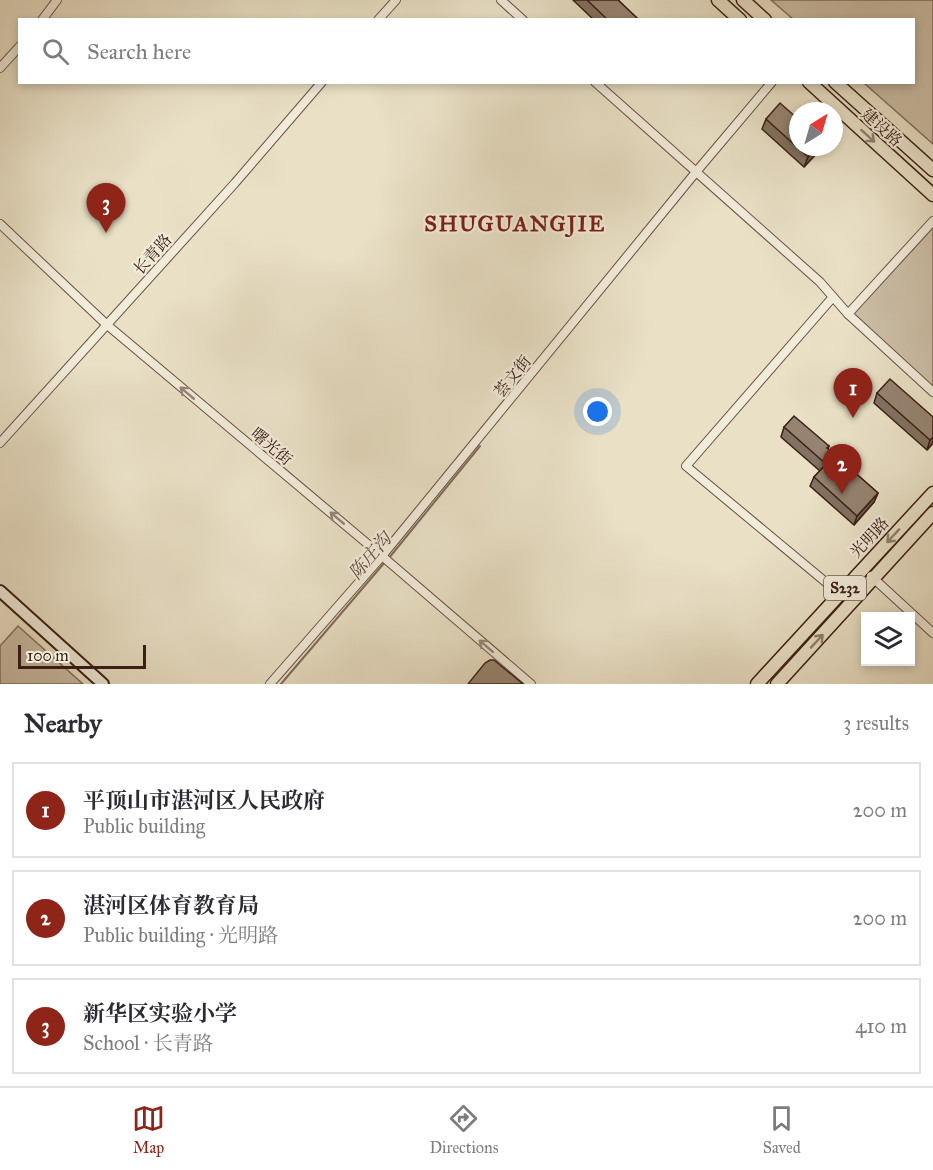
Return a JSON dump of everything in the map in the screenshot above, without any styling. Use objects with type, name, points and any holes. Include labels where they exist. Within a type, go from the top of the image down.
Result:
[{"type":"main road","points":[[718,0],[738,18]]},
{"type":"main road","points":[[743,0],[763,18]]},
{"type":"main road","name":"建设路","points":[[811,84],[933,195]]},
{"type":"main road","name":"建设路","points":[[837,84],[933,170]]},
{"type":"main road","name":"光明路","points":[[757,684],[933,493]]},
{"type":"main road","name":"光明路","points":[[777,684],[933,513]]},
{"type":"street","points":[[44,18],[57,0]]},
{"type":"street","points":[[380,18],[396,0]]},
{"type":"street","points":[[501,0],[521,18]]},
{"type":"street","points":[[0,68],[18,48]]},
{"type":"street","name":"长青路","points":[[0,443],[320,84]]},
{"type":"street","points":[[597,84],[820,282],[848,314],[933,392]]},
{"type":"street","name":"荟文街","points":[[270,684],[386,559],[696,172],[770,84]]},
{"type":"street","points":[[848,314],[933,221]]},
{"type":"street","name":"曙光街","points":[[0,224],[106,324],[531,684]]},
{"type":"street","points":[[833,297],[686,466],[840,594]]},
{"type":"street","points":[[863,569],[933,633]]},
{"type":"street","points":[[0,591],[103,684]]},
{"type":"shaded area","points":[[771,0],[933,0],[933,144],[865,84],[915,84],[915,18],[792,18]]},
{"type":"shaded area","points":[[933,227],[933,389],[852,315]]},
{"type":"shaded area","points":[[18,626],[83,684],[0,684],[0,646]]},
{"type":"building","points":[[587,0],[618,0],[637,18],[606,18]]},
{"type":"building","points":[[780,103],[789,111],[789,140],[766,119]]},
{"type":"building","points":[[890,379],[933,417],[933,437],[930,440],[877,393]]},
{"type":"building","points":[[794,416],[878,493],[857,516],[814,477],[826,464],[784,427]]},
{"type":"building","points":[[490,660],[494,660],[523,684],[468,684]]},
{"type":"waterway","name":"陈庄沟","points":[[389,558],[480,446]]},
{"type":"waterway","name":"陈庄沟","points":[[281,684],[385,562]]},
{"type":"place","name":"新华区实验小学","points":[[106,233]]},
{"type":"place","name":"平顶山市湛河区人民政府","points":[[853,418]]},
{"type":"place","name":"湛河区体育教育局","points":[[842,494]]},
{"type":"district","name":"SHUGUANGJIE","points":[[515,223]]}]
